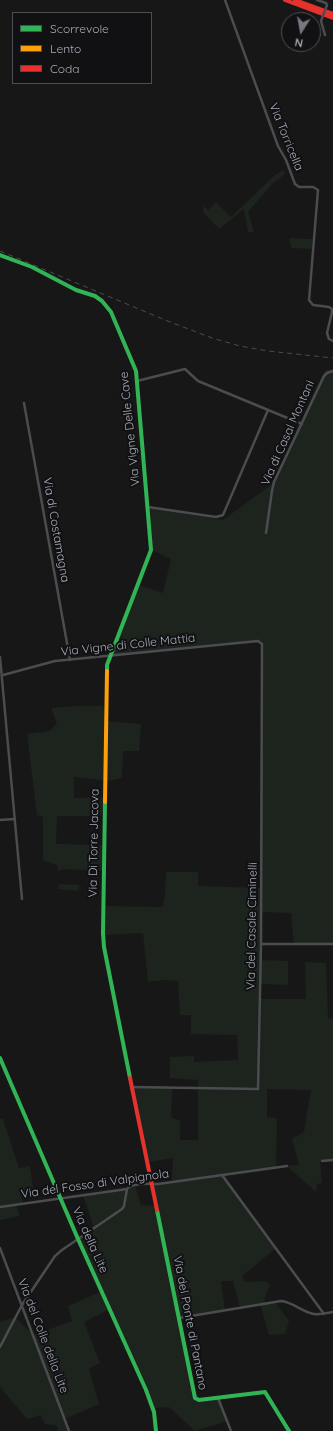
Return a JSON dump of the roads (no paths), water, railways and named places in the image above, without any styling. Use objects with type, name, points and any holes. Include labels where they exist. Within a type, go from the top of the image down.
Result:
[{"type":"main road","points":[[285,0],[333,18]]},
{"type":"main road","points":[[295,0],[333,14]]},
{"type":"main road","name":"Via Vigne Delle Cave","points":[[0,255],[31,266],[78,291],[95,296],[103,302],[110,311],[135,368],[148,507]]},
{"type":"main road","name":"Via Di Torre Jacova","points":[[148,507],[151,548],[150,554],[109,656],[106,668],[103,935],[104,947],[152,1183]]},
{"type":"main road","name":"Via della Lite","points":[[0,1058],[78,1239],[146,1390],[154,1411],[156,1431]]},
{"type":"main road","name":"Via del Ponte di Pantano","points":[[152,1183],[195,1398],[198,1400],[265,1392],[289,1431]]},
{"type":"street","name":"Via Torricella","points":[[225,0],[278,146],[286,160],[295,184],[299,187],[315,187],[318,190],[309,300],[313,305],[332,309],[327,334],[329,339],[333,342]]},
{"type":"street","points":[[317,0],[326,3],[327,5],[321,21],[325,35]]},
{"type":"street","points":[[137,381],[182,368],[187,370],[199,381],[302,424]]},
{"type":"street","name":"Via di Casal Montani","points":[[266,533],[273,487],[324,375],[333,371]]},
{"type":"street","name":"Via di Costamagna","points":[[24,403],[70,660]]},
{"type":"street","points":[[148,507],[216,517],[223,515],[268,410]]},
{"type":"street","name":"Via Vigne di Colle Mattia","points":[[3,675],[50,662],[258,641]]},
{"type":"street","name":"Via del Casale Ciminelli","points":[[132,1087],[258,1089],[261,944],[262,646],[261,642],[258,641]]},
{"type":"street","points":[[0,657],[3,675],[14,819],[22,899]]},
{"type":"street","points":[[0,820],[14,819]]},
{"type":"street","points":[[261,944],[333,944]]},
{"type":"street","points":[[322,1161],[333,1160]]},
{"type":"street","name":"Via del Fosso di Valpignola","points":[[0,1207],[127,1189],[130,1186],[222,1176],[287,1166]]},
{"type":"street","points":[[222,1176],[324,1314]]},
{"type":"street","points":[[0,1347],[22,1305],[55,1256],[123,1209],[127,1189]]},
{"type":"street","name":"Via del Colle della Lite","points":[[0,1248],[70,1431]]},
{"type":"street","points":[[179,1318],[280,1301],[287,1302],[312,1313],[324,1314],[333,1312]]},
{"type":"street","points":[[218,1398],[231,1431]]},
{"type":"railway","points":[[0,251],[212,338],[240,346],[268,351],[333,358]]}]
